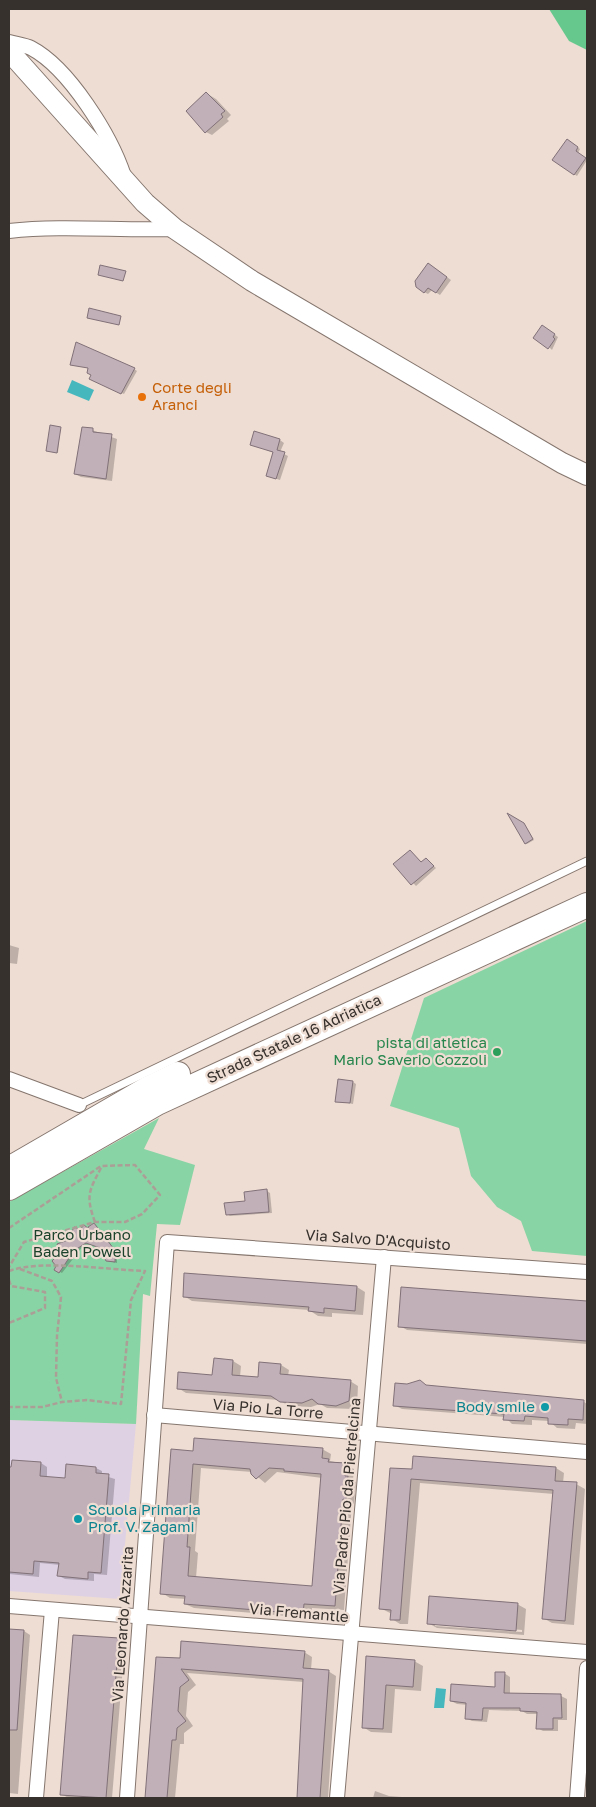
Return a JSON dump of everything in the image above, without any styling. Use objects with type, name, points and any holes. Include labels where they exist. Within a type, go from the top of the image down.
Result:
[{"type":"highway","name":"Strada Statale 16 Adriatica","points":[[9,1169],[149,1088],[587,888]]},
{"type":"highway","name":"Strada Statale 16 Adriatica","points":[[9,1188],[157,1103],[587,905]]},
{"type":"main road","points":[[9,51],[144,203],[175,229],[252,281],[373,354],[562,463],[587,475]]},
{"type":"street","points":[[9,42],[31,48],[57,69],[82,98],[108,135],[127,183]]},
{"type":"street","points":[[9,231],[41,227],[131,230],[175,229]]},
{"type":"street","points":[[9,1079],[80,1105]]},
{"type":"street","name":"Via Salvo D'Acquisto","points":[[167,1242],[587,1272]]},
{"type":"street","name":"Via Leonardo Azzarita","points":[[126,1798],[167,1242]]},
{"type":"street","name":"Via Padre Pio da Pietrelcina","points":[[337,1798],[384,1257]]},
{"type":"street","name":"Via Pio La Torre","points":[[154,1415],[587,1452]]},
{"type":"street","name":"Via Fremantle","points":[[9,1606],[587,1652]]},
{"type":"street","points":[[36,1798],[52,1610]]},
{"type":"street","points":[[577,1798],[587,1668]]},
{"type":"lane","points":[[80,1105],[587,861]]},
{"type":"path","points":[[9,1228],[102,1166],[136,1164],[160,1195],[142,1214],[125,1222],[95,1222],[24,1242],[9,1267]]},
{"type":"path","points":[[95,1222],[88,1203],[92,1183],[102,1166]]},
{"type":"path","points":[[9,1271],[18,1268],[51,1266],[145,1271],[131,1300],[120,1404],[87,1400],[62,1402],[42,1407],[9,1407]]},
{"type":"path","points":[[18,1268],[52,1281],[61,1297],[57,1336],[56,1378],[62,1402]]},
{"type":"path","points":[[9,1280],[11,1286],[45,1292],[45,1308],[9,1324]]},
{"type":"shaded area","points":[[9,1420],[136,1424],[120,1599],[9,1591]]},
{"type":"green space","points":[[549,9],[587,9],[587,50],[569,41]]},
{"type":"green space","name":"pista di atletica Mario Saverio Cozzoli","points":[[587,921],[587,1256],[532,1251],[521,1221],[497,1207],[471,1176],[459,1128],[390,1106],[424,998]]},
{"type":"green space","name":"Parco Urbano Baden Powell","points":[[159,1118],[144,1149],[195,1165],[180,1225],[157,1224],[150,1296],[143,1294],[136,1424],[9,1420],[9,1202]]},
{"type":"water","points":[[72,380],[94,390],[89,401],[67,392]]},
{"type":"water","points":[[436,1688],[446,1689],[444,1708],[434,1708]]},
{"type":"building","points":[[206,92],[225,111],[221,114],[223,117],[205,133],[186,111]]},
{"type":"building","points":[[567,139],[578,147],[576,151],[586,158],[574,175],[552,160]]},
{"type":"building","points":[[428,263],[447,277],[436,293],[428,288],[424,293],[416,287],[415,281]]},
{"type":"building","points":[[100,265],[126,271],[123,281],[98,275]]},
{"type":"building","points":[[89,308],[121,316],[119,325],[87,318]]},
{"type":"building","points":[[542,325],[555,334],[553,337],[555,339],[548,349],[533,338]]},
{"type":"building","points":[[76,342],[135,368],[121,394],[89,379],[91,375],[87,373],[88,368],[70,365]]},
{"type":"building","points":[[50,425],[61,427],[57,453],[46,451]]},
{"type":"building","points":[[82,427],[93,428],[93,432],[112,434],[106,479],[74,474]]},
{"type":"building","points":[[254,431],[280,439],[277,450],[285,452],[276,479],[266,476],[273,452],[250,445]]},
{"type":"building","points":[[507,813],[524,823],[533,839],[525,844]]},
{"type":"building","points":[[410,850],[421,862],[426,858],[434,866],[411,885],[393,864]]},
{"type":"building","points":[[338,1079],[353,1081],[350,1103],[335,1102]]},
{"type":"building","points":[[267,1189],[269,1212],[226,1215],[224,1203],[245,1201],[244,1192]]},
{"type":"building","points":[[94,1223],[120,1257],[115,1254],[115,1262],[106,1261],[100,1248],[86,1243],[75,1250],[72,1259],[69,1258],[59,1273],[54,1270],[56,1266],[52,1261],[62,1250],[59,1250],[57,1244],[68,1240],[74,1227],[79,1229],[78,1232],[84,1225],[89,1229],[88,1227]]},
{"type":"building","points":[[184,1273],[357,1286],[355,1311],[324,1308],[324,1313],[308,1311],[309,1307],[183,1297]]},
{"type":"building","points":[[401,1287],[587,1301],[587,1341],[398,1327]]},
{"type":"building","points":[[214,1358],[233,1360],[232,1375],[258,1377],[259,1362],[281,1364],[280,1374],[351,1380],[349,1401],[336,1406],[318,1404],[312,1399],[302,1403],[280,1402],[271,1396],[177,1389],[178,1372],[212,1375]]},
{"type":"building","points":[[420,1380],[426,1385],[584,1400],[583,1420],[568,1419],[568,1425],[548,1424],[548,1418],[525,1416],[524,1421],[503,1420],[504,1414],[393,1406],[395,1383],[407,1384]]},
{"type":"building","points":[[194,1438],[323,1448],[322,1458],[329,1459],[328,1462],[346,1463],[345,1476],[348,1476],[346,1500],[343,1499],[335,1606],[304,1604],[303,1614],[184,1604],[185,1596],[160,1594],[171,1449],[193,1451]],"holes":[[[193,1464],[250,1469],[251,1474],[256,1479],[269,1468],[321,1474],[312,1586],[188,1576],[190,1547],[187,1547]]]},
{"type":"building","points":[[413,1456],[556,1467],[555,1481],[577,1482],[565,1621],[542,1619],[553,1490],[411,1479],[400,1620],[390,1620],[391,1610],[379,1609],[390,1468],[412,1469]]},
{"type":"building","name":"Scuola Primaria Prof. V. Zagami","points":[[12,1460],[41,1462],[40,1476],[65,1478],[66,1464],[96,1467],[96,1473],[109,1474],[101,1573],[88,1572],[88,1579],[57,1576],[59,1563],[34,1561],[33,1574],[9,1572],[9,1467],[11,1467]]},
{"type":"building","points":[[429,1596],[518,1603],[516,1631],[427,1624]]},
{"type":"building","points":[[9,1629],[24,1630],[17,1730],[9,1730]]},
{"type":"building","points":[[73,1635],[119,1638],[106,1798],[60,1795]]},
{"type":"building","points":[[181,1641],[305,1651],[303,1668],[329,1670],[320,1798],[297,1798],[303,1679],[181,1669],[189,1680],[180,1687],[178,1711],[186,1721],[177,1728],[176,1740],[172,1740],[167,1798],[145,1798],[156,1657],[180,1658]]},
{"type":"building","points":[[366,1656],[415,1660],[413,1687],[386,1685],[383,1729],[362,1728]]},
{"type":"building","points":[[495,1672],[505,1672],[504,1693],[561,1694],[562,1718],[553,1718],[553,1729],[536,1729],[537,1712],[520,1711],[520,1708],[483,1708],[482,1720],[465,1719],[466,1703],[450,1701],[451,1684],[495,1687]]},
{"type":"place","name":"Corte degli Aranci","points":[[142,397]]},
{"type":"place","name":"pista di atletica Mario Saverio Cozzoli","points":[[497,1052]]},
{"type":"place","name":"Body smile","points":[[545,1407]]},
{"type":"place","name":"Scuola Primaria Prof. V. Zagami","points":[[78,1519]]}]
